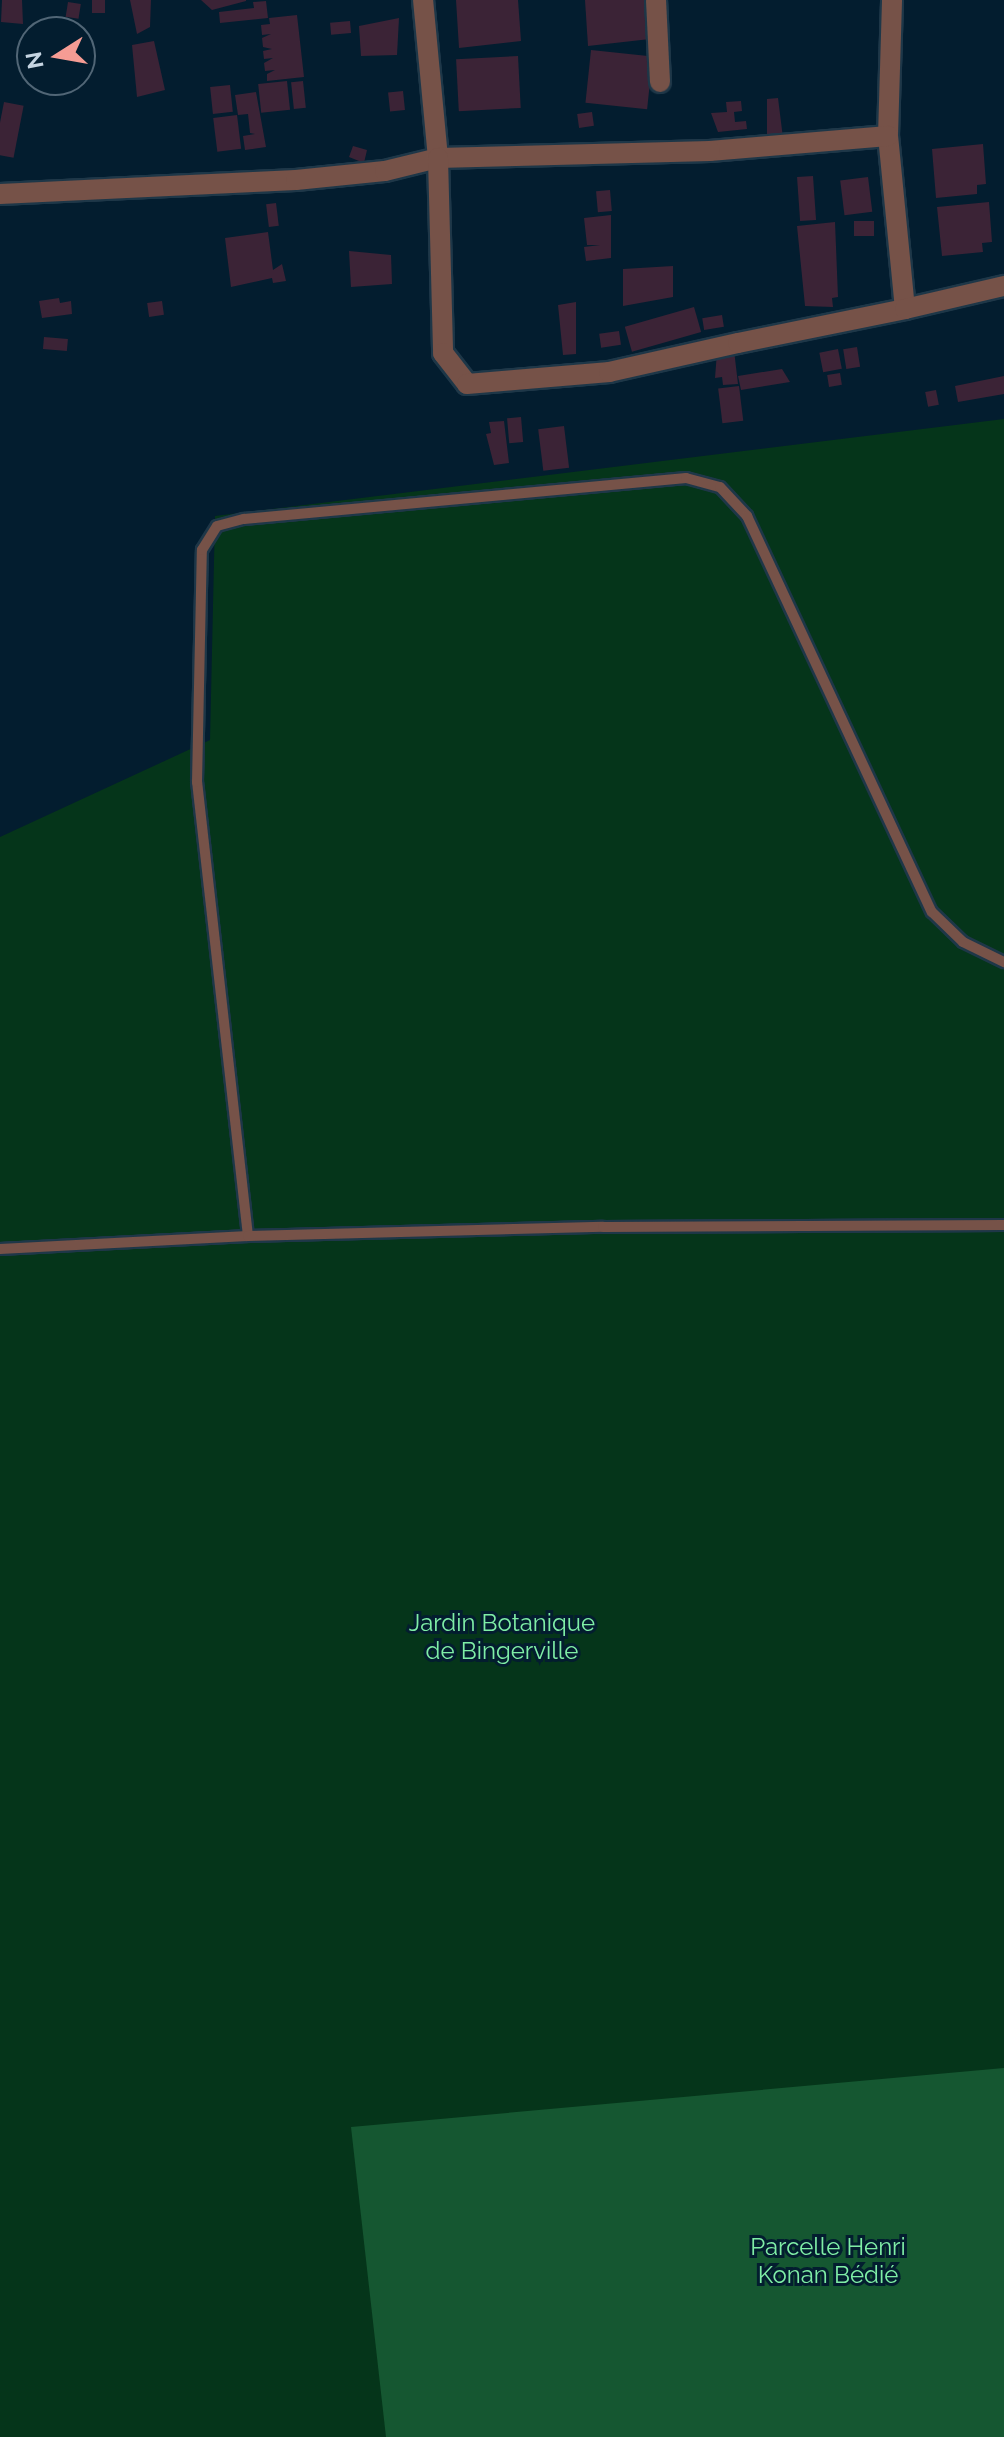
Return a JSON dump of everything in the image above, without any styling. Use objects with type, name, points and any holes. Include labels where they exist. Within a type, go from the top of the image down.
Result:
[{"type":"street","points":[[423,0],[438,158],[443,353],[467,384],[609,372],[1004,286]]},
{"type":"street","points":[[656,0],[660,82]]},
{"type":"street","points":[[892,0],[888,136],[905,309]]},
{"type":"street","points":[[0,194],[296,180],[385,171],[438,158],[710,151],[888,136]]},
{"type":"lane","points":[[248,1236],[197,782],[202,550],[217,526],[244,519],[686,478],[720,487],[747,516],[932,912],[963,942],[1004,962]]},
{"type":"lane","points":[[0,1249],[248,1236],[603,1227],[1004,1225]]},
{"type":"green space","name":"Jardin Botanique de Bingerville","points":[[1004,419],[1004,2437],[0,2437],[0,837],[210,740],[215,516]]},
{"type":"green space","name":"Parcelle Henri Konan Bédié","points":[[1004,2068],[1004,2437],[386,2437],[351,2127]]},
{"type":"building","points":[[2,0],[22,0],[23,16],[16,16],[16,23],[1,22]]},
{"type":"building","points":[[92,0],[105,0],[105,13],[92,13]]},
{"type":"building","points":[[130,0],[151,0],[150,27],[137,34]]},
{"type":"building","points":[[201,0],[246,0],[246,1],[212,10]]},
{"type":"building","points":[[456,0],[518,0],[521,41],[459,48]]},
{"type":"building","points":[[585,0],[647,0],[650,39],[588,46]]},
{"type":"building","points":[[266,1],[268,18],[220,23],[219,12],[254,8],[253,2]]},
{"type":"building","points":[[68,2],[81,4],[79,16],[66,16]]},
{"type":"building","points":[[297,15],[304,77],[267,81],[267,74],[275,70],[265,71],[264,63],[273,58],[264,59],[263,51],[272,49],[263,47],[262,38],[271,34],[262,35],[261,25],[270,24],[269,18]]},
{"type":"building","points":[[399,18],[397,55],[361,56],[359,26]]},
{"type":"building","points":[[350,21],[351,33],[331,35],[330,23]]},
{"type":"building","points":[[154,41],[165,90],[137,97],[132,45]]},
{"type":"building","points":[[591,50],[653,56],[647,109],[585,103]]},
{"type":"building","points":[[518,56],[521,108],[459,111],[456,59]]},
{"type":"building","points":[[287,81],[290,110],[261,113],[258,84]]},
{"type":"building","points":[[303,81],[306,108],[294,109],[291,82]]},
{"type":"building","points":[[230,85],[233,112],[213,114],[210,87]]},
{"type":"building","points":[[403,91],[405,110],[390,111],[388,93]]},
{"type":"building","points":[[256,92],[266,147],[245,150],[243,136],[255,134],[250,133],[248,114],[238,115],[235,95]]},
{"type":"building","points":[[778,98],[783,138],[767,140],[767,99]]},
{"type":"building","points":[[741,101],[742,111],[734,112],[735,122],[746,121],[747,129],[718,132],[711,113],[727,112],[726,102]]},
{"type":"building","points":[[4,102],[24,106],[14,158],[0,155],[0,123]]},
{"type":"building","points":[[592,112],[594,126],[579,128],[577,114]]},
{"type":"building","points":[[237,115],[241,149],[217,152],[213,118]]},
{"type":"building","points":[[983,144],[986,184],[977,185],[977,194],[936,198],[932,149]]},
{"type":"building","points":[[353,146],[367,150],[364,163],[349,157]]},
{"type":"building","points":[[813,176],[816,220],[800,221],[797,177]]},
{"type":"building","points":[[868,177],[872,212],[844,215],[840,180]]},
{"type":"building","points":[[610,190],[612,211],[598,212],[596,191]]},
{"type":"building","points":[[989,202],[992,242],[982,243],[983,252],[942,256],[937,207]]},
{"type":"building","points":[[276,203],[279,226],[269,227],[266,204]]},
{"type":"building","points":[[611,215],[611,258],[586,261],[584,247],[600,245],[587,245],[584,218]]},
{"type":"building","points":[[854,221],[874,221],[874,236],[854,236]]},
{"type":"building","points":[[835,222],[838,297],[832,298],[833,307],[805,306],[797,226]]},
{"type":"building","points":[[268,232],[273,270],[282,264],[286,281],[273,283],[272,278],[231,287],[225,238]]},
{"type":"building","points":[[349,251],[391,255],[392,284],[351,287]]},
{"type":"building","points":[[673,266],[673,297],[623,306],[623,269]]},
{"type":"building","points":[[59,298],[60,303],[71,301],[72,314],[42,318],[39,301]]},
{"type":"building","points":[[162,301],[164,315],[149,317],[147,303]]},
{"type":"building","points":[[576,302],[576,354],[563,355],[558,305]]},
{"type":"building","points":[[694,307],[701,332],[632,352],[625,327]]},
{"type":"building","points":[[722,315],[724,327],[704,330],[702,318]]},
{"type":"building","points":[[619,331],[621,345],[601,348],[599,334]]},
{"type":"building","points":[[44,337],[68,339],[67,351],[43,349]]},
{"type":"building","points":[[857,347],[860,367],[846,369],[843,349]]},
{"type":"building","points":[[838,349],[842,369],[823,372],[819,353]]},
{"type":"building","points":[[734,350],[738,384],[723,385],[722,377],[715,378],[717,352]]},
{"type":"building","points":[[782,369],[790,382],[741,390],[738,376]]},
{"type":"building","points":[[840,373],[842,385],[829,387],[827,375]]},
{"type":"building","points":[[1004,376],[1004,394],[958,402],[955,386]]},
{"type":"building","points":[[739,386],[743,421],[722,423],[718,389]]},
{"type":"building","points":[[936,390],[939,405],[928,407],[925,392]]},
{"type":"building","points":[[521,417],[523,442],[509,443],[507,418]]},
{"type":"building","points":[[504,421],[509,463],[494,465],[486,434],[491,433],[489,422]]},
{"type":"building","points":[[564,426],[569,468],[543,471],[538,429]]}]
